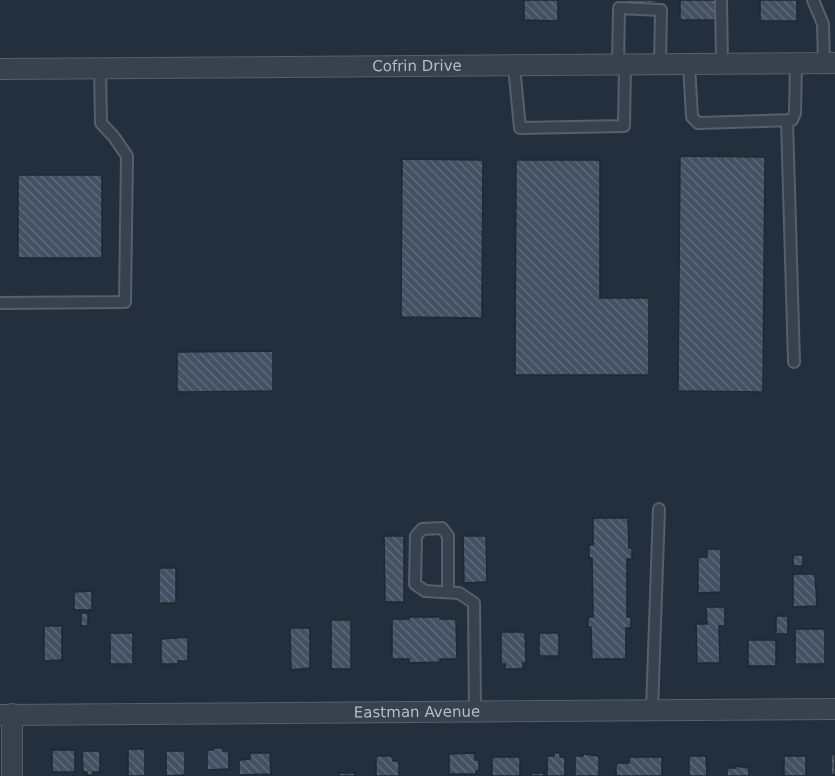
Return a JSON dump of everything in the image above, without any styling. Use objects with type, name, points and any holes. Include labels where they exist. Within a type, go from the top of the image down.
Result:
[{"type":"street","name":"Cofrin Drive","points":[[0,69],[830,63]]},
{"type":"street","name":"Eastman Avenue","points":[[6,714],[835,709]]},
{"type":"street","points":[[6,714],[12,776]]},
{"type":"lane","points":[[722,0],[722,64]]},
{"type":"lane","points":[[813,0],[823,24],[830,63]]},
{"type":"lane","points":[[514,66],[520,128],[624,126],[619,8],[661,5],[660,64]]},
{"type":"lane","points":[[689,64],[692,117],[698,123],[792,120],[795,113],[796,64]]},
{"type":"lane","points":[[0,303],[125,302],[127,156],[101,123],[100,69]]},
{"type":"lane","points":[[787,121],[794,362]]},
{"type":"lane","points":[[652,710],[659,509]]},
{"type":"lane","points":[[448,592],[448,536],[442,528],[422,529],[416,536],[415,584],[425,591],[459,593],[474,603],[475,712]]},
{"type":"building","points":[[524,0],[558,0],[558,21],[524,20]]},
{"type":"building","points":[[626,0],[656,0],[656,3],[626,3]]},
{"type":"building","points":[[680,0],[716,0],[716,20],[680,20]]},
{"type":"building","points":[[760,0],[797,0],[797,21],[760,21]]},
{"type":"building","points":[[680,156],[765,157],[763,392],[678,391]]},
{"type":"building","points":[[402,159],[483,160],[482,318],[401,317]]},
{"type":"building","points":[[516,160],[600,160],[600,298],[649,298],[649,375],[515,375]]},
{"type":"building","points":[[18,175],[102,175],[102,258],[18,258]]},
{"type":"building","points":[[273,351],[273,391],[177,392],[177,352]]},
{"type":"building","points":[[593,518],[628,518],[629,548],[632,548],[632,559],[627,559],[627,617],[631,617],[631,628],[626,628],[626,659],[592,659],[591,627],[588,627],[588,617],[593,617],[592,558],[589,558],[589,545],[593,545]]},
{"type":"building","points":[[384,536],[404,536],[404,602],[385,602]]},
{"type":"building","points":[[463,536],[486,536],[487,582],[464,583]]},
{"type":"building","points":[[707,549],[721,549],[721,592],[698,593],[698,557],[707,557]]},
{"type":"building","points":[[793,555],[803,555],[803,566],[793,566]]},
{"type":"building","points":[[159,568],[176,568],[176,603],[159,603]]},
{"type":"building","points":[[793,574],[815,574],[817,606],[793,607]]},
{"type":"building","points":[[92,591],[92,610],[74,610],[74,592]]},
{"type":"building","points":[[706,607],[725,607],[725,626],[719,626],[720,663],[697,663],[696,624],[707,624]]},
{"type":"building","points":[[81,613],[88,613],[88,626],[81,626]]},
{"type":"building","points":[[776,616],[788,616],[788,634],[776,634]]},
{"type":"building","points":[[409,617],[456,619],[457,659],[409,663],[409,659],[392,659],[392,619],[409,619]]},
{"type":"building","points":[[331,620],[351,620],[351,669],[331,669]]},
{"type":"building","points":[[44,626],[62,626],[62,660],[44,661]]},
{"type":"building","points":[[290,628],[310,628],[310,668],[291,670]]},
{"type":"building","points":[[795,629],[825,629],[825,664],[795,664]]},
{"type":"building","points":[[501,632],[525,632],[526,663],[523,663],[523,669],[505,669],[505,664],[501,664]]},
{"type":"building","points":[[110,633],[133,633],[133,664],[110,664]]},
{"type":"building","points":[[539,633],[559,633],[559,656],[539,656]]},
{"type":"building","points":[[188,637],[188,661],[178,661],[178,664],[161,664],[161,639]]},
{"type":"building","points":[[748,640],[776,640],[776,666],[748,666]]},
{"type":"building","points":[[213,748],[223,748],[223,751],[229,751],[229,769],[207,770],[207,750],[213,750]]},
{"type":"building","points":[[128,749],[145,749],[145,776],[128,776]]},
{"type":"building","points":[[52,750],[75,750],[75,772],[52,772]]},
{"type":"building","points":[[82,751],[100,751],[100,772],[87,775],[87,772],[83,772]]},
{"type":"building","points":[[166,751],[185,751],[185,775],[166,776]]},
{"type":"building","points":[[250,753],[270,753],[271,774],[239,775],[239,760],[250,759]]},
{"type":"building","points":[[475,753],[475,760],[479,760],[479,771],[476,771],[476,774],[449,774],[449,754]]},
{"type":"building","points":[[554,753],[560,753],[560,757],[565,757],[565,776],[547,776],[547,756],[554,756]]},
{"type":"building","points":[[583,754],[599,756],[599,776],[575,776],[575,756],[583,756]]},
{"type":"building","points":[[831,754],[835,754],[835,775],[831,775]]},
{"type":"building","points":[[376,756],[392,756],[393,761],[399,761],[399,776],[376,776]]},
{"type":"building","points":[[689,756],[706,756],[707,776],[689,776]]},
{"type":"building","points":[[784,756],[806,756],[806,776],[784,776]]},
{"type":"building","points":[[492,757],[520,757],[520,776],[492,776]]},
{"type":"building","points":[[629,757],[662,757],[662,776],[616,776],[616,763],[629,763]]},
{"type":"building","points":[[735,766],[749,768],[749,776],[727,776],[727,768],[735,768]]},
{"type":"building","points":[[339,773],[355,773],[355,776],[339,776]]},
{"type":"building","points":[[531,773],[544,773],[544,776],[531,776]]}]
